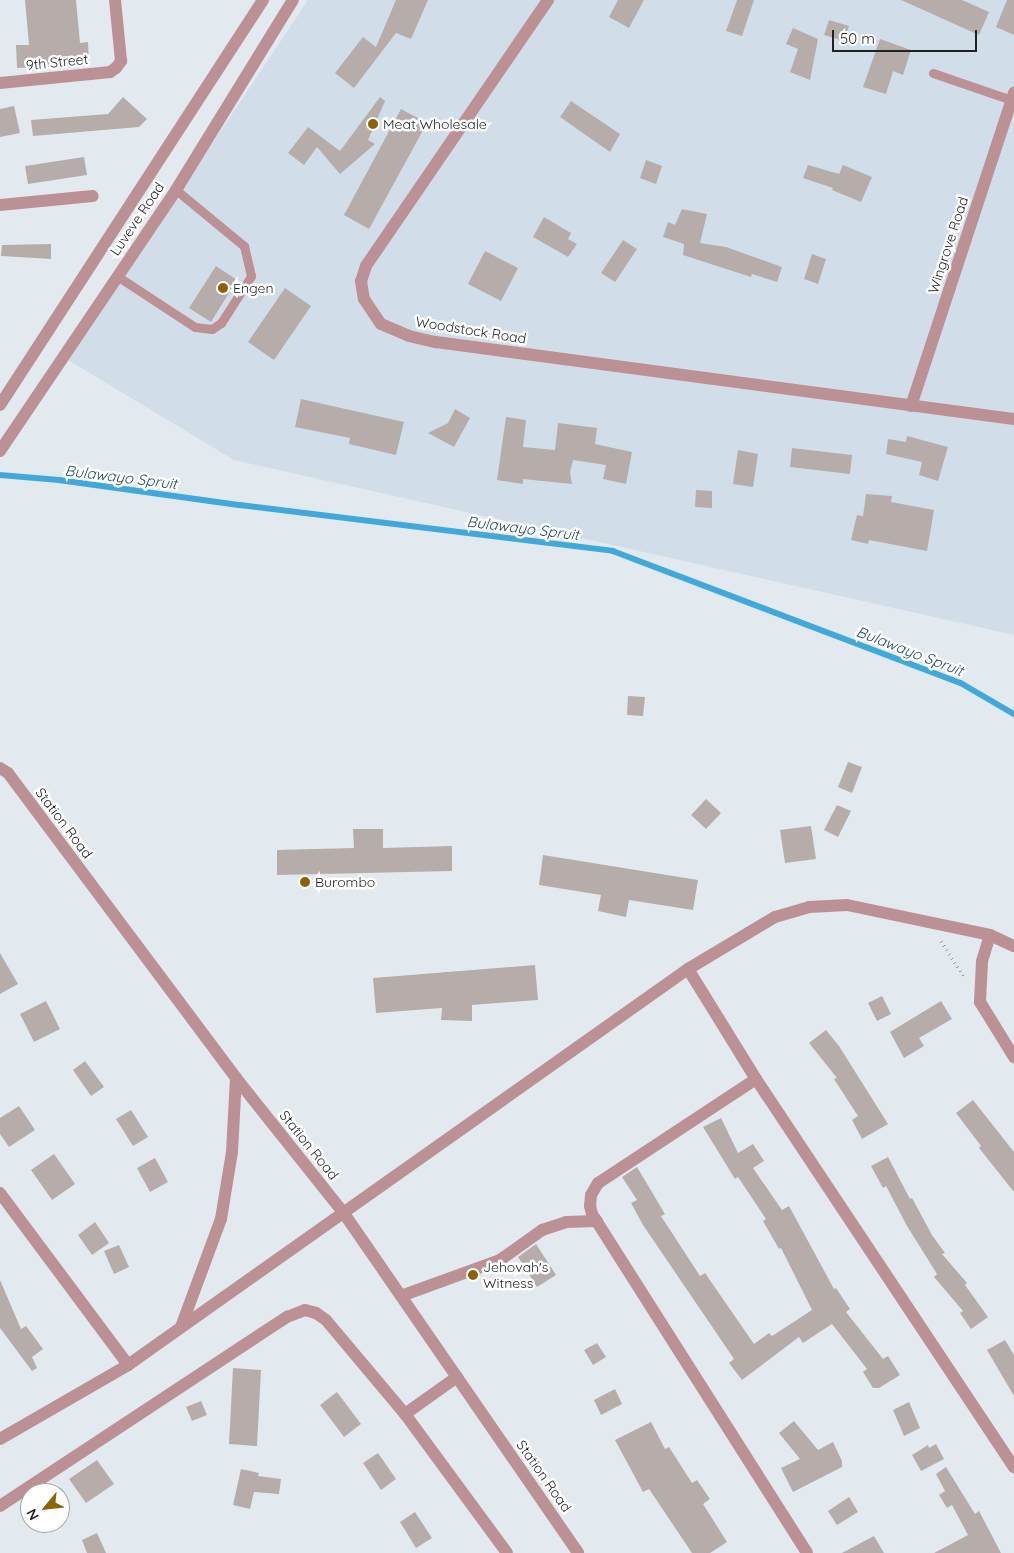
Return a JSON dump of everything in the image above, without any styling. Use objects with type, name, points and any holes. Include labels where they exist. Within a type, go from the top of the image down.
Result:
[{"type":"street","name":"9th Street","points":[[0,83],[110,72],[116,68],[122,61],[115,0]]},
{"type":"street","name":"Luveve Road","points":[[0,405],[263,0]]},
{"type":"street","name":"Luveve Road","points":[[0,451],[176,190],[293,0]]},
{"type":"street","name":"Woodstock Road","points":[[548,0],[366,266],[361,281],[364,299],[381,324],[408,336],[436,342],[1014,419]]},
{"type":"street","name":"Wingrove Road","points":[[911,406],[1013,97]]},
{"type":"street","points":[[0,205],[93,196]]},
{"type":"street","name":"Station Road","points":[[0,768],[8,773],[20,788],[236,1078],[343,1212],[578,1553]]},
{"type":"street","points":[[0,1439],[128,1365],[688,969],[775,917],[809,907],[847,905],[990,935],[1014,946]]},
{"type":"street","points":[[990,935],[982,962],[980,1002],[1014,1057]]},
{"type":"street","points":[[688,969],[756,1079],[1014,1467]]},
{"type":"street","points":[[181,1328],[221,1219],[232,1152],[236,1078]]},
{"type":"street","points":[[756,1079],[598,1183],[591,1195],[590,1206],[597,1222],[807,1553]]},
{"type":"street","points":[[0,1192],[128,1365]]},
{"type":"street","points":[[401,1296],[500,1260],[542,1230],[566,1222],[597,1222]]},
{"type":"street","points":[[0,1506],[287,1317],[305,1310],[316,1313],[326,1320],[405,1414],[507,1553]]},
{"type":"street","points":[[405,1414],[457,1377]]},
{"type":"lane","points":[[933,73],[1013,97]]},
{"type":"lane","points":[[118,276],[195,327],[212,329],[221,323],[252,276],[244,246],[176,190]]},
{"type":"path","points":[[928,921],[980,1002]]},
{"type":"shaded area","points":[[308,0],[1014,0],[1014,635],[234,460],[68,360]]},
{"type":"building","points":[[25,0],[76,0],[80,43],[88,42],[89,65],[17,68],[16,45],[29,45]]},
{"type":"building","points":[[396,0],[428,0],[411,39],[396,33],[354,88],[335,73],[363,37],[376,47]]},
{"type":"building","points":[[618,0],[644,0],[629,28],[609,17]]},
{"type":"building","points":[[737,0],[754,0],[742,36],[726,31]]},
{"type":"building","points":[[901,0],[962,0],[989,12],[979,35]]},
{"type":"building","points":[[1007,0],[1014,0],[1014,35],[996,27]]},
{"type":"building","points":[[829,20],[849,26],[844,41],[824,35]]},
{"type":"building","points":[[793,28],[818,39],[810,80],[790,72],[798,49],[786,44]]},
{"type":"building","points":[[880,39],[911,50],[903,75],[893,71],[886,94],[863,87]]},
{"type":"building","points":[[123,97],[147,119],[139,127],[33,136],[31,120],[108,114]]},
{"type":"building","points":[[380,97],[385,101],[368,140],[375,144],[340,174],[317,147],[304,165],[288,153],[308,127],[340,151]]},
{"type":"building","points":[[571,101],[620,134],[610,152],[560,117]]},
{"type":"building","points":[[14,106],[20,133],[0,137],[0,109]]},
{"type":"building","points":[[401,109],[427,123],[369,229],[344,215]]},
{"type":"building","points":[[84,157],[87,175],[28,184],[25,166]]},
{"type":"building","points":[[646,160],[662,166],[656,184],[640,178]]},
{"type":"building","points":[[808,165],[839,174],[843,165],[872,177],[861,202],[832,190],[833,188],[803,178]]},
{"type":"building","points":[[682,209],[707,214],[700,243],[726,247],[782,267],[777,282],[752,274],[751,277],[683,255],[684,244],[663,237],[668,222],[675,225]]},
{"type":"building","points":[[544,217],[571,233],[568,239],[577,244],[568,257],[533,237]]},
{"type":"building","points":[[623,240],[637,249],[615,282],[601,273]]},
{"type":"building","points":[[51,244],[51,259],[1,256],[2,245]]},
{"type":"building","points":[[485,251],[518,268],[501,301],[468,284]]},
{"type":"building","points":[[812,254],[826,259],[818,284],[804,279]]},
{"type":"building","points":[[216,266],[237,280],[211,322],[189,308]]},
{"type":"building","points":[[285,288],[311,306],[274,360],[248,342]]},
{"type":"building","points":[[301,399],[404,422],[396,455],[349,444],[350,438],[295,427]]},
{"type":"building","points":[[455,409],[470,418],[454,447],[428,433],[448,423]]},
{"type":"building","points":[[506,417],[526,420],[523,447],[555,450],[558,423],[597,428],[595,444],[632,452],[626,484],[603,479],[606,465],[573,460],[570,472],[572,484],[523,479],[523,484],[497,480]]},
{"type":"building","points":[[907,436],[948,447],[938,481],[919,475],[922,462],[886,454],[888,439],[906,442]]},
{"type":"building","points":[[792,448],[852,455],[850,474],[790,467]]},
{"type":"building","points":[[738,450],[758,454],[753,487],[733,484]]},
{"type":"building","points":[[696,490],[712,491],[712,508],[695,507]]},
{"type":"building","points":[[866,494],[892,496],[891,502],[934,510],[927,551],[869,540],[868,544],[851,540],[857,515],[863,516]]},
{"type":"building","points":[[628,696],[645,697],[643,716],[627,715]]},
{"type":"building","points":[[848,762],[862,767],[852,793],[838,787]]},
{"type":"building","points":[[706,799],[721,813],[706,829],[691,815]]},
{"type":"building","points":[[837,805],[851,811],[838,837],[824,830]]},
{"type":"building","points":[[811,826],[816,859],[785,863],[780,830]]},
{"type":"building","points":[[353,829],[383,829],[383,848],[452,846],[452,871],[277,875],[277,850],[354,848]]},
{"type":"building","points":[[543,855],[698,880],[693,910],[629,900],[626,917],[598,911],[601,895],[539,885]]},
{"type":"building","points":[[0,953],[18,984],[0,994]]},
{"type":"building","points":[[535,965],[538,1000],[472,1005],[472,1021],[441,1020],[442,1008],[376,1013],[373,978]]},
{"type":"building","points":[[882,996],[891,1014],[877,1021],[868,1003]]},
{"type":"building","points":[[46,1001],[60,1029],[34,1042],[20,1014]]},
{"type":"building","points":[[941,1001],[952,1019],[919,1038],[924,1046],[904,1058],[890,1032]]},
{"type":"building","points":[[826,1030],[839,1046],[888,1124],[862,1139],[852,1120],[858,1116],[834,1079],[837,1078],[809,1043]]},
{"type":"building","points":[[85,1061],[104,1087],[91,1096],[73,1070]]},
{"type":"building","points":[[973,1100],[1014,1152],[1014,1192],[979,1148],[981,1146],[956,1113]]},
{"type":"building","points":[[19,1106],[35,1130],[9,1147],[0,1134],[0,1118]]},
{"type":"building","points":[[131,1110],[148,1137],[133,1146],[116,1119]]},
{"type":"building","points":[[721,1118],[738,1153],[753,1144],[764,1161],[753,1168],[782,1210],[789,1206],[834,1289],[836,1288],[850,1309],[846,1312],[883,1359],[888,1356],[900,1375],[879,1388],[873,1388],[863,1372],[867,1369],[832,1324],[803,1343],[799,1337],[742,1380],[729,1363],[734,1359],[643,1225],[631,1203],[637,1200],[622,1177],[637,1167],[665,1214],[661,1216],[700,1276],[705,1273],[754,1344],[769,1333],[772,1336],[812,1310],[781,1248],[779,1249],[763,1221],[766,1219],[738,1177],[735,1179],[703,1127]]},
{"type":"building","points":[[54,1154],[75,1184],[52,1200],[31,1170]]},
{"type":"building","points":[[888,1157],[910,1199],[912,1198],[932,1235],[945,1253],[942,1254],[967,1283],[965,1285],[988,1317],[971,1329],[960,1313],[963,1311],[934,1277],[937,1274],[907,1226],[886,1186],[883,1188],[871,1166]]},
{"type":"building","points":[[155,1158],[168,1182],[150,1192],[137,1168]]},
{"type":"building","points":[[95,1222],[109,1243],[92,1255],[78,1235]]},
{"type":"building","points":[[536,1244],[556,1275],[537,1287],[518,1257]]},
{"type":"building","points":[[119,1245],[129,1267],[114,1274],[104,1251]]},
{"type":"building","points":[[0,1280],[21,1329],[26,1326],[43,1349],[32,1357],[37,1368],[32,1371],[0,1328]]},
{"type":"building","points":[[1005,1340],[1014,1355],[1014,1396],[987,1350]]},
{"type":"building","points":[[597,1343],[606,1357],[593,1365],[584,1350]]},
{"type":"building","points":[[233,1368],[261,1370],[257,1446],[229,1444]]},
{"type":"building","points":[[615,1389],[622,1404],[601,1415],[594,1400]]},
{"type":"building","points":[[337,1392],[361,1424],[344,1437],[320,1405]]},
{"type":"building","points":[[201,1401],[207,1415],[192,1421],[186,1407]]},
{"type":"building","points":[[909,1402],[920,1428],[904,1436],[893,1410]]},
{"type":"building","points":[[794,1421],[818,1450],[833,1442],[842,1461],[842,1467],[793,1492],[781,1468],[800,1459],[779,1433]]},
{"type":"building","points":[[651,1422],[665,1449],[669,1447],[692,1483],[697,1480],[710,1499],[703,1504],[727,1542],[710,1553],[692,1553],[649,1489],[643,1492],[615,1440]]},
{"type":"building","points":[[936,1444],[944,1459],[921,1471],[912,1455],[928,1445],[929,1448]]},
{"type":"building","points":[[378,1453],[396,1479],[381,1490],[363,1463]]},
{"type":"building","points":[[97,1460],[114,1484],[86,1503],[69,1479]]},
{"type":"building","points":[[946,1467],[975,1514],[979,1511],[1001,1553],[934,1553],[968,1535],[952,1505],[947,1508],[939,1495],[945,1491],[936,1474]]},
{"type":"building","points":[[241,1469],[259,1473],[258,1476],[281,1479],[279,1494],[254,1492],[250,1509],[233,1505]]},
{"type":"building","points":[[849,1497],[858,1512],[837,1525],[828,1511]]},
{"type":"building","points":[[415,1512],[432,1538],[416,1548],[400,1522]]},
{"type":"building","points":[[97,1533],[106,1553],[87,1553],[82,1540]]},
{"type":"building","points":[[874,1536],[884,1553],[842,1553]]},
{"type":"waterway","name":"Bulawayo Spruit","points":[[0,475],[59,480],[240,505],[613,551],[961,683],[1014,714]]},
{"type":"place","name":"Meat Wholesale","points":[[373,124]]},
{"type":"place","name":"Engen","points":[[223,288]]},
{"type":"place","name":"Burombo","points":[[305,882]]},
{"type":"place","name":"Jehovah's Witness","points":[[473,1275]]}]
